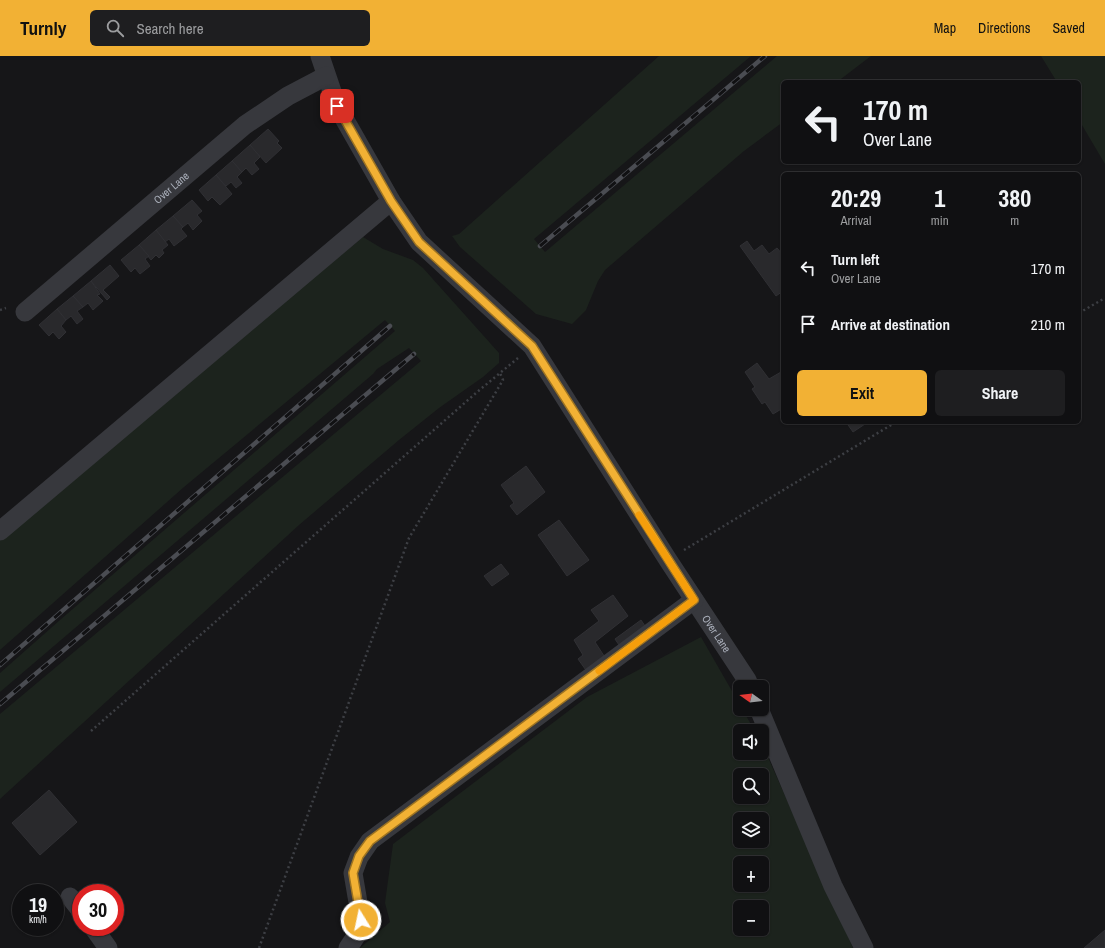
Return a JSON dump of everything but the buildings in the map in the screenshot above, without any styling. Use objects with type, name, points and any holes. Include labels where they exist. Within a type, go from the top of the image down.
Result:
[{"type":"street","name":"Over Lane","points":[[320,56],[337,106],[391,201],[419,242],[532,346],[668,560],[747,680]]},
{"type":"street","name":"Over Lane","points":[[25,312],[245,124],[288,96],[326,76]]},
{"type":"street","points":[[0,531],[391,201]]},
{"type":"street","points":[[348,948],[356,936],[361,920],[353,873],[359,856],[370,841],[694,600]]},
{"type":"street","points":[[762,716],[833,886],[864,948]]},
{"type":"street","points":[[99,936],[108,948]]},
{"type":"path","points":[[1081,312],[1105,298]]},
{"type":"path","points":[[91,730],[500,373],[503,380],[409,538],[259,948]]},
{"type":"path","points":[[668,560],[893,424]]},
{"type":"shaded area","points":[[659,56],[751,56],[534,239],[545,252],[777,56],[871,56],[840,80],[781,80],[781,123],[744,151],[605,270],[598,281],[586,310],[572,324],[536,314],[460,247],[452,236],[459,234]]},
{"type":"shaded area","points":[[1041,56],[1105,56],[1105,164],[1081,123],[1081,80],[1056,80]]},
{"type":"shaded area","points":[[363,237],[383,249],[413,260],[423,268],[499,353],[499,363],[483,377],[439,408],[399,440],[299,525],[0,799],[0,714],[421,361],[409,348],[377,369],[0,692],[0,673],[395,331],[385,320],[184,487],[0,650],[0,536]]},
{"type":"shaded area","points":[[701,637],[733,693],[733,716],[746,716],[751,724],[733,724],[733,760],[769,760],[853,948],[360,948],[390,922],[385,903],[393,844],[587,697]]},
{"type":"railway","points":[[540,246],[765,56]]},
{"type":"railway","points":[[0,665],[390,326]]},
{"type":"railway","points":[[0,704],[414,354]]},
{"type":"slow traffic","points":[[599,671],[694,600],[639,515]]},
{"type":"route","points":[[337,106],[391,201],[419,242],[532,346],[694,600],[370,841],[359,856],[353,873],[361,920]]}]
